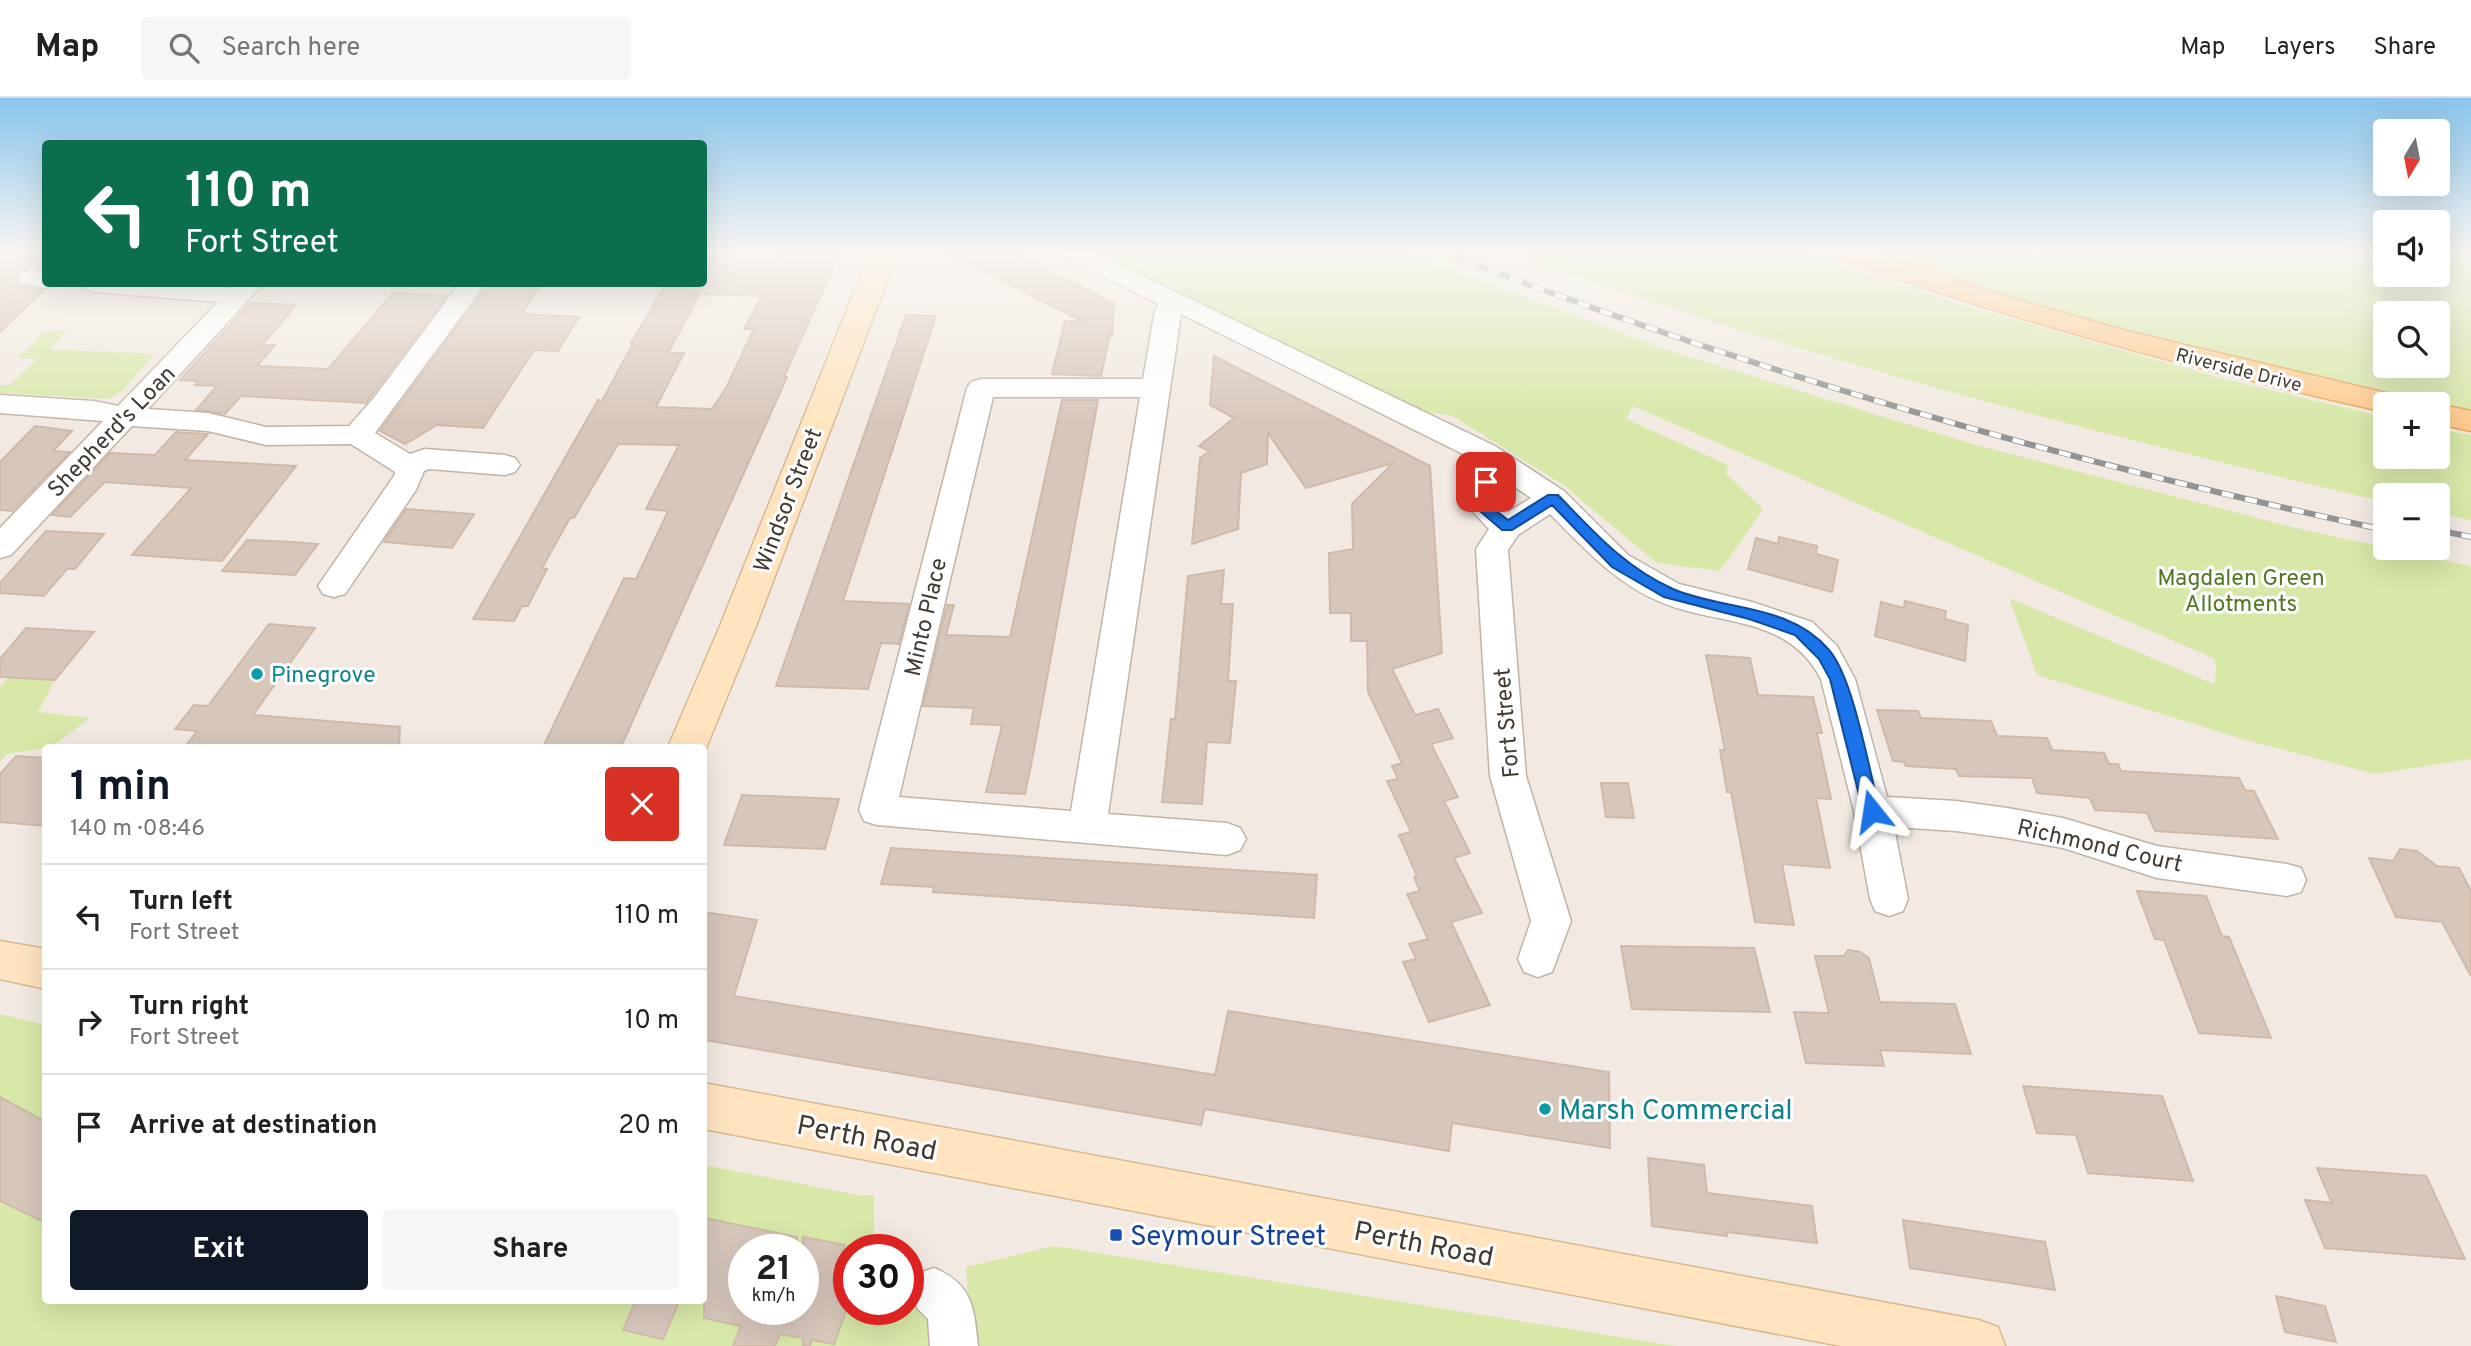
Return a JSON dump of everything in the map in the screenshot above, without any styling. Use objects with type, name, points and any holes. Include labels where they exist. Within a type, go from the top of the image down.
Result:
[{"type":"main road","name":"Riverside Drive","points":[[2024,310],[2187,357],[2373,400]]},
{"type":"main road","points":[[2450,417],[2471,421]]},
{"type":"street","name":"Shepherd's Loan","points":[[0,547],[226,310]]},
{"type":"street","points":[[357,435],[383,405],[453,310]]},
{"type":"street","name":"Windsor Street","points":[[688,744],[738,626],[861,310]]},
{"type":"street","points":[[1087,828],[1168,310]]},
{"type":"street","points":[[1194,310],[1485,453],[1553,498],[1617,563],[1670,593],[1752,614],[1800,631],[1825,655],[1838,679],[1872,811],[1889,899]]},
{"type":"street","name":"Minto Place","points":[[1155,388],[981,388],[877,810],[1227,839]]},
{"type":"street","points":[[0,404],[94,410],[125,416],[208,422],[266,436],[304,438],[357,435],[409,467]]},
{"type":"street","points":[[409,467],[425,459],[505,465]]},
{"type":"street","points":[[334,586],[405,483],[410,475],[409,467]]},
{"type":"street","points":[[1486,482],[1487,511],[1507,527],[1553,498]]},
{"type":"street","name":"Fort Street","points":[[1507,527],[1492,549],[1508,776],[1551,921],[1538,959]]},
{"type":"street","name":"Richmond Court","points":[[1872,811],[1956,816],[2007,823],[2063,833],[2157,862],[2287,880]]},
{"type":"street","points":[[0,960],[42,968]]},
{"type":"street","name":"Perth Road","points":[[707,1107],[1881,1337],[1979,1346]]},
{"type":"street","points":[[934,1291],[951,1309],[954,1346]]},
{"type":"green space","name":"Magdalen Green Allotments","points":[[1205,310],[1561,310],[1664,349],[1972,444],[2300,529],[2373,545],[2373,560],[2443,560],[2471,566],[2471,759],[2375,774],[2239,738],[2037,675],[2009,598],[2214,684],[2216,673],[2215,659],[1633,406],[1626,419],[1728,465],[1726,474],[1763,509],[1720,571],[1657,563],[1562,484],[1451,415],[1413,411]]},
{"type":"green space","points":[[1678,310],[1981,310],[2224,379],[2373,414],[2373,469],[2450,469],[2450,431],[2471,435],[2471,520],[2450,516],[2450,483],[2373,483],[2373,499],[2053,420],[1833,358]]},
{"type":"green space","points":[[2055,310],[2373,310],[2373,378],[2450,378],[2450,310],[2471,310],[2471,411],[2450,406],[2450,392],[2383,392],[2213,355]]},
{"type":"green space","points":[[67,330],[50,349],[155,354],[122,391],[109,399],[0,393],[0,385],[10,385],[37,359],[17,358],[44,332]]},
{"type":"green space","points":[[9,677],[55,680],[38,712],[90,718],[55,744],[42,744],[42,748],[7,754],[0,762],[0,687]]},
{"type":"green space","points":[[0,1014],[42,1024],[42,1304],[707,1304],[707,1166],[858,1195],[874,1195],[874,1234],[833,1234],[833,1325],[924,1325],[924,1305],[934,1303],[936,1346],[0,1346]]},
{"type":"green space","points":[[1054,1246],[1675,1346],[971,1346],[966,1267]]},
{"type":"building","points":[[0,310],[23,310],[0,332]]},
{"type":"building","points":[[243,310],[292,310],[262,345],[275,345],[257,366],[328,369],[378,310],[436,310],[366,403],[241,396],[225,414],[196,410],[217,386],[195,385],[198,381],[180,380]]},
{"type":"building","points":[[470,310],[524,310],[522,314],[579,317],[558,351],[534,350],[483,428],[437,425],[405,444],[380,431]]},
{"type":"building","points":[[650,310],[691,310],[668,353],[684,353],[656,407],[712,409],[726,388],[754,329],[744,329],[754,310],[814,310],[784,377],[787,377],[622,744],[544,744],[624,578],[636,579],[668,511],[646,509],[679,445],[618,444],[574,518],[570,518],[542,568],[547,569],[528,606],[522,606],[514,621],[473,619],[598,400],[602,401]]},
{"type":"building","points":[[1061,310],[1114,310],[1112,336],[1110,334],[1101,376],[1052,374],[1065,321],[1084,322]]},
{"type":"building","points":[[906,315],[936,316],[843,601],[909,604],[899,644],[881,643],[868,689],[776,686]]},
{"type":"building","points":[[1214,356],[1430,466],[1442,653],[1392,669],[1415,715],[1438,709],[1453,738],[1431,744],[1458,797],[1444,801],[1470,853],[1454,858],[1482,913],[1451,922],[1490,1005],[1429,1022],[1403,962],[1416,959],[1409,944],[1428,939],[1407,894],[1420,891],[1414,877],[1417,876],[1399,835],[1411,832],[1387,781],[1398,779],[1392,766],[1402,763],[1368,692],[1367,641],[1351,641],[1351,613],[1330,613],[1329,553],[1353,549],[1352,504],[1393,463],[1306,488],[1268,433],[1267,464],[1241,473],[1238,529],[1192,544],[1200,458],[1209,451],[1199,446],[1234,418],[1210,405]]},
{"type":"building","points":[[1062,400],[1098,400],[1033,755],[1025,794],[986,792],[1002,725],[971,724],[974,708],[923,706],[947,605],[954,605],[946,635],[1010,637]]},
{"type":"building","points":[[35,426],[72,431],[53,451],[70,452],[12,511],[0,510],[0,462]]},
{"type":"building","points":[[176,432],[208,434],[185,460],[296,466],[222,561],[132,555],[191,488],[105,482],[70,517],[52,515],[110,453],[155,455]]},
{"type":"building","points":[[406,509],[474,514],[452,548],[384,542]]},
{"type":"building","points":[[46,531],[104,534],[75,569],[67,569],[44,596],[0,593],[0,583]]},
{"type":"building","points":[[1779,537],[1817,546],[1816,554],[1838,560],[1832,592],[1748,569],[1756,538],[1778,544]]},
{"type":"building","points":[[247,540],[318,544],[295,575],[222,571]]},
{"type":"building","points":[[1224,570],[1221,604],[1233,604],[1228,681],[1236,681],[1230,743],[1207,742],[1202,804],[1162,802],[1171,719],[1175,719],[1188,576]]},
{"type":"building","points":[[1905,601],[1946,611],[1945,619],[1968,625],[1965,661],[1875,636],[1881,602],[1904,608]]},
{"type":"building","name":"Pinegrove","points":[[269,624],[315,628],[253,715],[400,727],[399,744],[187,744],[197,731],[175,729],[194,705],[208,706]]},
{"type":"building","points":[[26,628],[94,632],[55,680],[0,677],[0,659]]},
{"type":"building","points":[[1706,655],[1750,658],[1758,695],[1813,697],[1822,733],[1817,733],[1831,799],[1816,798],[1830,868],[1782,864],[1794,925],[1755,922],[1731,792],[1727,792],[1720,750],[1725,750]]},
{"type":"building","points":[[1877,710],[1918,711],[1921,718],[1991,721],[1997,736],[2047,738],[2052,750],[2104,753],[2109,764],[2118,764],[2121,771],[2239,778],[2245,790],[2254,791],[2278,839],[2155,831],[2147,813],[2095,810],[2090,798],[2037,793],[2032,778],[1959,776],[1956,769],[1906,766],[1904,762],[1893,761]]},
{"type":"building","points":[[16,756],[42,758],[42,826],[0,822],[0,774]]},
{"type":"building","points":[[1601,783],[1628,783],[1634,818],[1606,817]]},
{"type":"building","points":[[742,795],[839,799],[825,849],[724,845]]},
{"type":"building","points":[[891,848],[1317,875],[1314,918],[933,892],[934,887],[881,884]]},
{"type":"building","points":[[2400,849],[2417,851],[2437,866],[2459,868],[2471,891],[2471,976],[2442,922],[2396,917],[2369,858],[2393,861]]},
{"type":"building","points":[[2137,891],[2206,896],[2222,936],[2229,937],[2271,1038],[2199,1033],[2164,940],[2155,939]]},
{"type":"building","points":[[707,912],[757,920],[734,996],[1215,1075],[1228,1011],[1609,1072],[1610,1148],[1452,1123],[1449,1151],[1205,1109],[1201,1125],[707,1041]]},
{"type":"building","points":[[1621,946],[1754,948],[1770,1012],[1632,1009]]},
{"type":"building","points":[[1848,950],[1860,952],[1869,958],[1880,1002],[1955,1004],[1971,1054],[1880,1050],[1884,1066],[1806,1063],[1794,1012],[1829,1013],[1815,956],[1844,956]]},
{"type":"building","points":[[2023,1086],[2162,1096],[2193,1181],[2088,1173],[2076,1135],[2037,1133]]},
{"type":"building","points":[[0,1097],[42,1120],[42,1221],[0,1201]]},
{"type":"building","points":[[1648,1158],[1704,1165],[1707,1193],[1812,1206],[1817,1243],[1726,1232],[1727,1236],[1652,1226]]},
{"type":"building","points":[[2317,1168],[2426,1176],[2465,1259],[2325,1248],[2305,1200],[2332,1203]]},
{"type":"building","points":[[707,1219],[782,1234],[728,1234],[728,1323],[704,1318],[704,1304],[707,1304]]},
{"type":"building","points":[[1903,1220],[2045,1242],[2055,1290],[1910,1268]]},
{"type":"building","points":[[819,1240],[833,1243],[833,1325],[841,1325],[834,1344],[812,1340],[810,1346],[803,1346],[803,1338],[780,1334],[775,1346],[733,1346],[741,1326],[736,1325],[819,1325]]},
{"type":"building","points":[[2276,1296],[2325,1306],[2336,1342],[2285,1332]]},
{"type":"building","points":[[634,1304],[678,1304],[663,1339],[623,1330]]},
{"type":"railway","points":[[1601,310],[1791,374],[2027,444],[2146,475],[2373,527]]},
{"type":"railway","points":[[2450,533],[2471,537]]},
{"type":"place","name":"Pinegrove","points":[[257,674]]},
{"type":"place","name":"Marsh Commercial","points":[[1545,1109]]},
{"type":"place","name":"Seymour Street","points":[[1116,1235]]},
{"type":"route","points":[[1486,482],[1487,511],[1507,527],[1553,498],[1617,563],[1670,593],[1752,614],[1800,631],[1825,655],[1838,679],[1872,811]]}]
